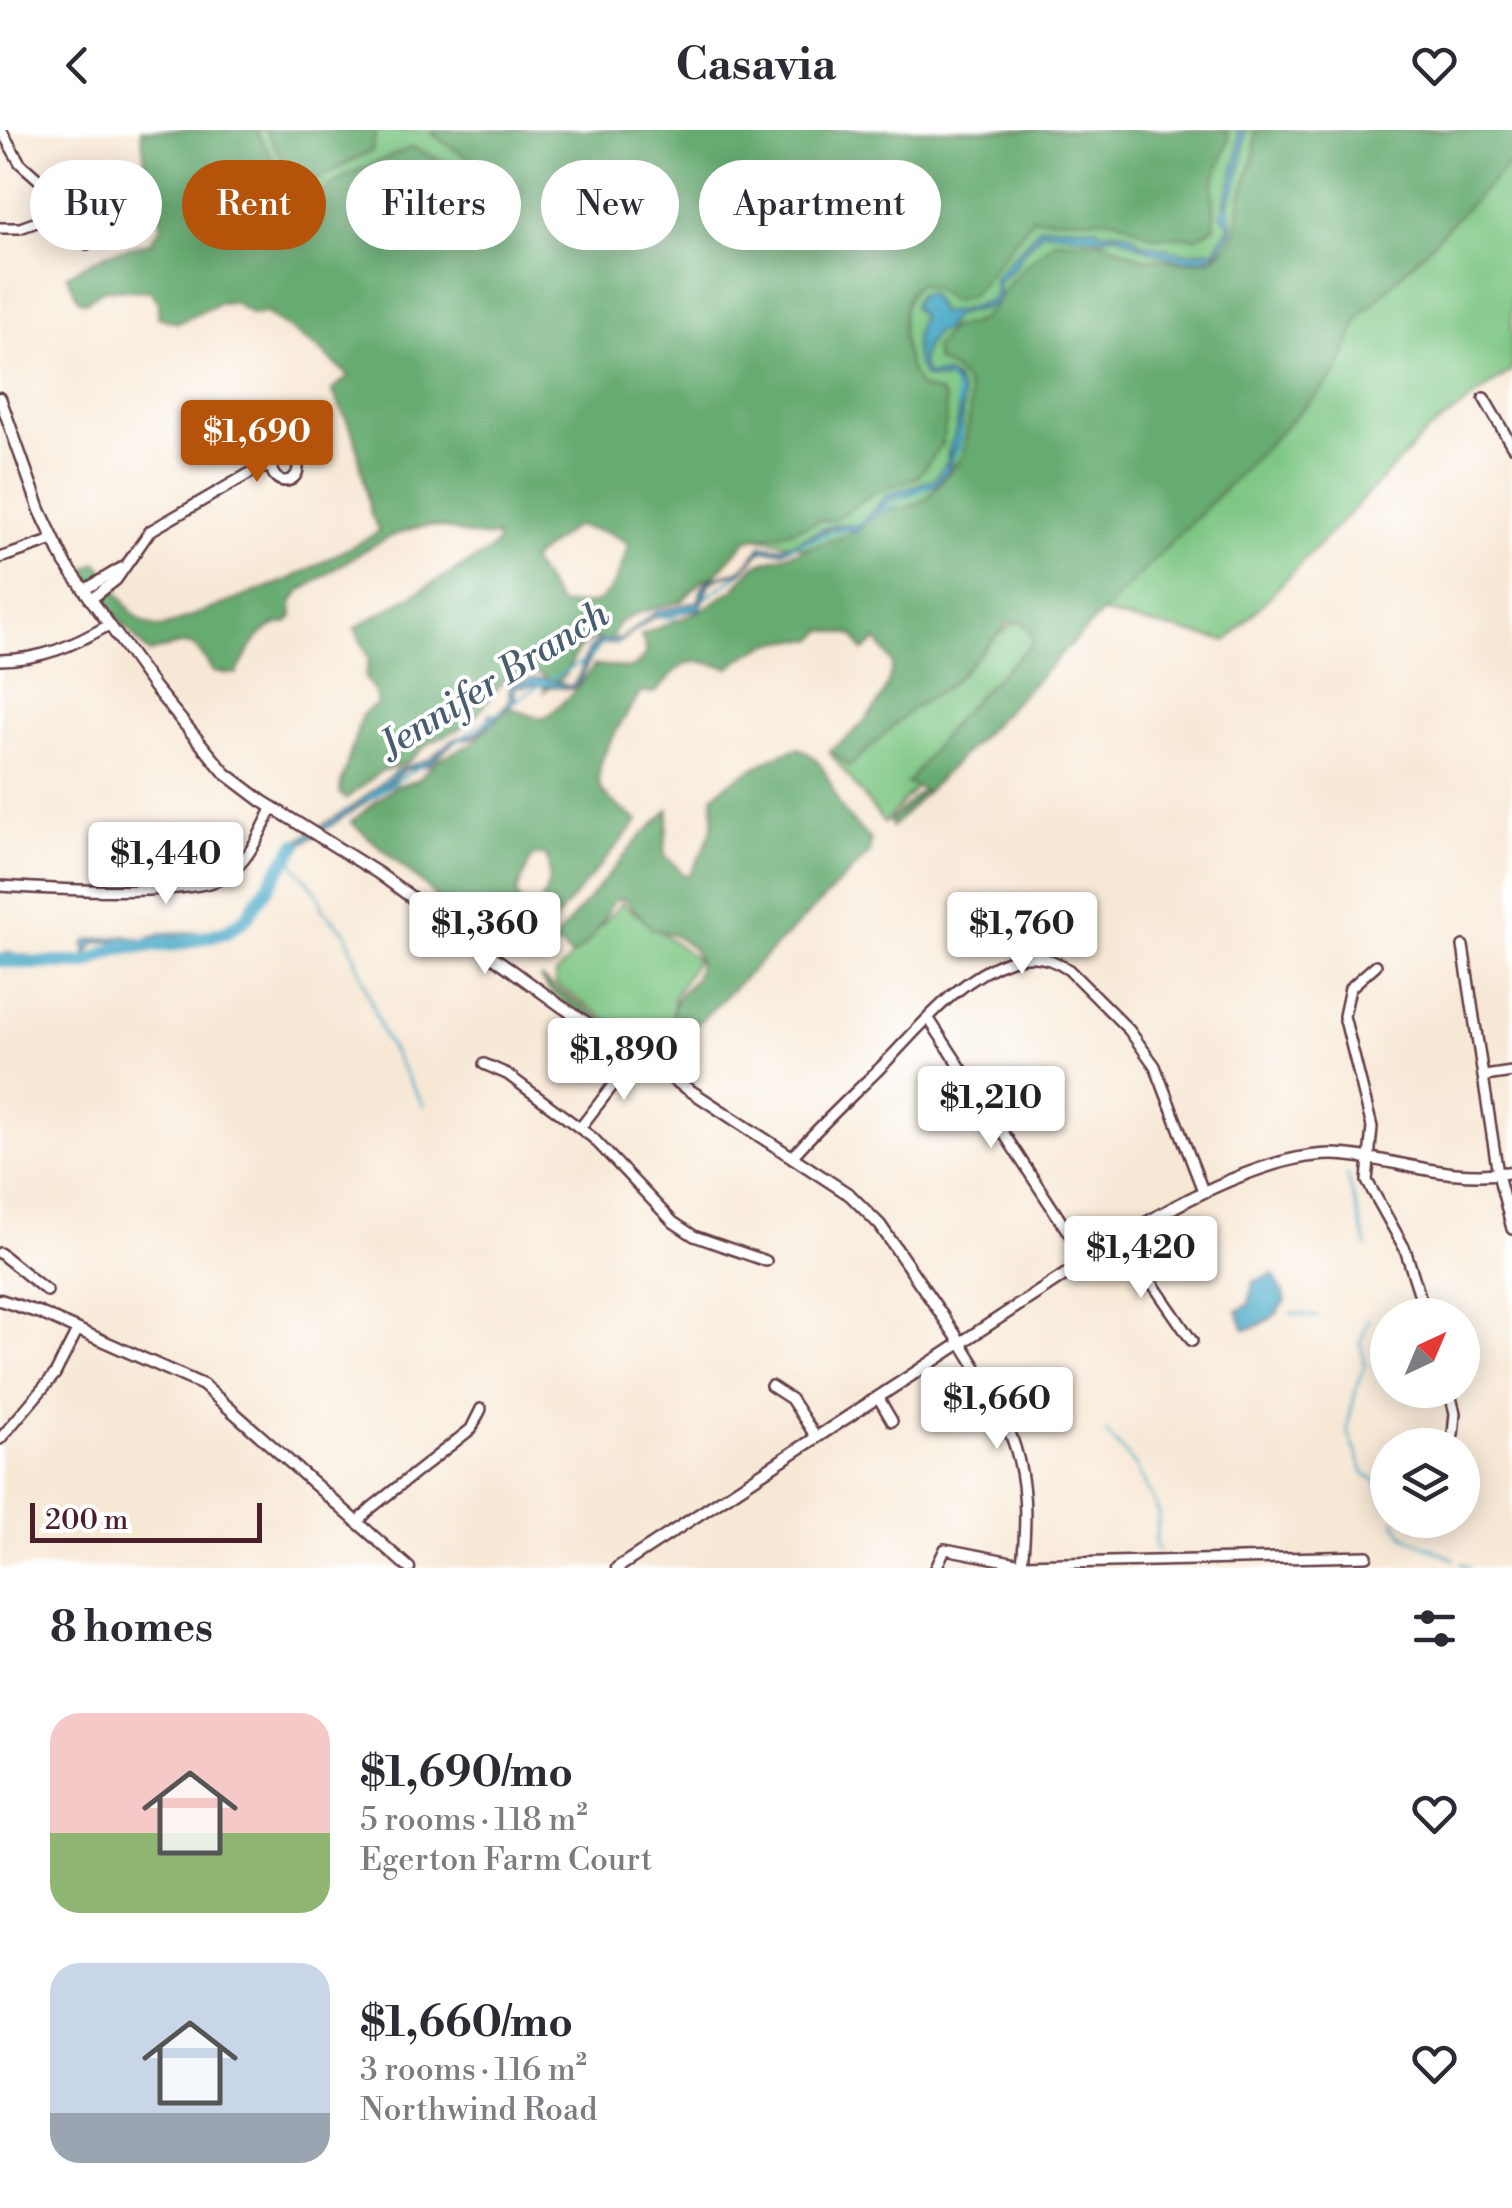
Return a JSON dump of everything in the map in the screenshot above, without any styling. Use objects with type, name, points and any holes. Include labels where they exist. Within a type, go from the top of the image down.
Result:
[{"type":"street","points":[[1,130],[20,164],[30,172]]},
{"type":"street","points":[[0,228],[30,224]]},
{"type":"street","points":[[0,398],[52,540],[108,626],[203,750],[234,781],[396,885],[518,976],[793,1156],[850,1196],[873,1218],[961,1344],[1006,1419],[1025,1483],[1022,1564]]},
{"type":"street","points":[[1484,398],[1512,446]]},
{"type":"street","points":[[87,595],[121,568],[150,531],[258,469],[272,466]]},
{"type":"street","points":[[0,558],[52,540]]},
{"type":"street","points":[[0,660],[28,660],[50,654],[108,626]]},
{"type":"street","points":[[0,886],[73,890],[212,883],[244,861],[273,808]]},
{"type":"street","points":[[1464,946],[1498,1174],[1512,1229]]},
{"type":"street","points":[[793,1156],[929,1018],[968,984],[1010,960],[1037,957],[1058,962],[1083,982],[1142,1046],[1155,1066],[1203,1191]]},
{"type":"street","points":[[1376,965],[1350,988],[1344,1008],[1372,1127],[1368,1180],[1405,1248],[1421,1298]]},
{"type":"street","points":[[929,1018],[1088,1261]]},
{"type":"street","points":[[580,1128],[633,1053]]},
{"type":"street","points":[[484,1064],[508,1074],[580,1128],[673,1222],[694,1236],[766,1261]]},
{"type":"street","points":[[1485,1076],[1512,1072]]},
{"type":"street","points":[[617,1568],[1121,1238],[1203,1191],[1315,1154],[1370,1158],[1436,1173],[1512,1172]]},
{"type":"street","points":[[1121,1238],[1192,1342]]},
{"type":"street","points":[[0,1252],[47,1291]]},
{"type":"street","points":[[0,1300],[78,1329],[203,1384],[409,1568]]},
{"type":"street","points":[[0,1440],[55,1374],[78,1329]]},
{"type":"street","points":[[772,1386],[792,1399],[816,1437]]},
{"type":"street","points":[[878,1397],[892,1421]]},
{"type":"street","points":[[1006,1419],[1048,1400]]},
{"type":"street","points":[[357,1523],[471,1429],[481,1410]]},
{"type":"street","points":[[936,1568],[945,1550],[1022,1564],[1367,1556]]},
{"type":"green space","points":[[141,130],[256,130],[273,160],[182,160],[182,250],[326,250],[326,191],[346,175],[346,250],[521,250],[521,160],[474,160],[452,148],[433,130],[1227,130],[1229,140],[1213,184],[1215,226],[1198,237],[1154,237],[1117,219],[1033,218],[972,295],[953,302],[932,287],[917,284],[905,306],[905,350],[920,387],[940,393],[945,399],[946,420],[942,444],[918,477],[875,492],[834,520],[748,539],[717,573],[682,601],[635,614],[618,624],[610,643],[594,638],[588,641],[564,676],[544,691],[547,678],[542,674],[525,671],[505,679],[477,714],[459,729],[428,744],[405,764],[381,771],[346,799],[340,794],[341,784],[362,715],[377,704],[365,678],[369,659],[355,628],[489,551],[497,543],[496,536],[427,526],[378,543],[299,592],[292,603],[293,616],[287,623],[277,624],[262,634],[236,674],[213,672],[200,652],[188,644],[150,653],[89,584],[86,569],[97,563],[131,611],[149,625],[161,628],[290,579],[379,529],[371,515],[355,437],[332,390],[349,376],[319,349],[266,313],[252,315],[234,302],[220,303],[178,323],[158,317],[158,302],[151,291],[104,289],[85,302],[78,299],[67,275],[106,254],[162,250],[162,160],[145,160]],"holes":[[[575,526],[609,533],[628,543],[612,586],[593,603],[560,605],[530,560]]]},
{"type":"green space","points":[[232,130],[1512,130],[1512,370],[1425,434],[1227,641],[571,496],[509,532],[315,250],[326,250],[326,160],[253,160]]},
{"type":"green space","points":[[265,130],[376,130],[372,151],[346,160],[346,164],[326,174],[326,160],[283,160]]},
{"type":"green space","points":[[1255,130],[1512,130],[1512,161],[1359,318],[1337,374],[892,827],[889,821],[923,790],[907,783],[946,732],[1033,643],[1031,631],[1020,622],[1009,622],[952,683],[908,712],[849,767],[830,750],[871,714],[885,689],[892,663],[877,640],[863,651],[854,635],[824,630],[814,640],[769,645],[729,668],[703,662],[687,664],[655,693],[641,692],[605,752],[599,778],[608,797],[638,821],[530,949],[515,959],[451,913],[351,822],[395,786],[416,781],[440,758],[472,744],[509,707],[546,718],[594,666],[635,666],[647,652],[641,635],[700,611],[734,589],[755,565],[845,536],[884,510],[906,508],[927,499],[963,455],[970,414],[969,391],[964,381],[937,362],[934,348],[950,328],[982,318],[1016,276],[1054,241],[1102,241],[1142,258],[1189,262],[1212,259],[1231,243],[1237,230],[1241,197],[1255,153]],"holes":[[[546,855],[548,886],[535,915],[529,917],[516,894],[531,858]]]},
{"type":"green space","points":[[412,147],[441,160],[382,160]]},
{"type":"green space","points":[[1023,617],[1039,651],[884,823],[830,753]]},
{"type":"green space","points":[[798,748],[820,764],[842,809],[871,840],[869,854],[660,1061],[593,1022],[550,991],[540,978],[639,1044],[661,1049],[670,1042],[676,1001],[694,979],[698,965],[693,949],[686,943],[652,929],[625,899],[614,900],[596,932],[577,952],[570,956],[560,945],[552,948],[640,837],[669,810],[664,855],[687,877],[712,828],[713,796],[753,768]]},
{"type":"green space","points":[[622,903],[697,959],[674,997],[673,1025],[662,1056],[555,984],[556,974]]},
{"type":"water","name":"Jennifer Branch","points":[[1238,130],[1245,130],[1238,177],[1228,204],[1232,228],[1215,253],[1202,259],[1172,258],[1116,234],[1102,238],[1043,231],[998,282],[997,301],[961,313],[943,331],[936,332],[923,353],[924,369],[927,375],[947,374],[955,379],[963,397],[961,440],[951,454],[950,467],[936,485],[892,498],[856,533],[844,528],[830,529],[783,551],[762,550],[741,573],[719,577],[708,585],[700,609],[652,618],[617,644],[599,644],[572,689],[514,687],[515,700],[481,733],[456,740],[428,765],[404,770],[377,795],[296,848],[264,886],[260,902],[251,917],[241,925],[203,938],[173,937],[141,945],[94,943],[88,953],[83,960],[72,965],[30,958],[0,960],[0,955],[8,953],[74,963],[85,957],[84,945],[88,940],[125,936],[143,940],[166,933],[218,932],[250,915],[262,886],[295,842],[355,805],[397,770],[429,759],[452,740],[475,734],[486,725],[490,713],[498,715],[510,700],[512,684],[542,678],[570,687],[595,642],[621,639],[656,612],[699,601],[708,581],[743,568],[762,545],[788,545],[835,525],[857,527],[888,494],[935,479],[947,464],[958,423],[958,404],[953,380],[925,378],[918,364],[915,340],[921,317],[913,306],[918,295],[929,293],[940,312],[992,300],[994,278],[1041,226],[1095,227],[1101,232],[1123,232],[1140,243],[1183,252],[1215,250],[1230,226],[1222,215],[1236,163]]},
{"type":"water","points":[[1274,1274],[1286,1300],[1269,1319],[1245,1329],[1237,1311],[1249,1304],[1253,1282]]},
{"type":"waterway","name":"Jennifer Branch","points":[[948,379],[956,389],[958,408]]},
{"type":"waterway","name":"Jennifer Branch","points":[[951,460],[959,448],[961,430]]},
{"type":"waterway","name":"Jennifer Branch","points":[[854,526],[930,485]]},
{"type":"waterway","name":"Jennifer Branch","points":[[787,547],[846,529]]},
{"type":"waterway","name":"Jennifer Branch","points":[[705,598],[740,574]]},
{"type":"waterway","name":"Jennifer Branch","points":[[657,615],[671,619],[681,612]]},
{"type":"waterway","name":"Jennifer Branch","points":[[590,658],[604,642]]},
{"type":"waterway","name":"Jennifer Branch","points":[[550,679],[582,662]]},
{"type":"waterway","name":"Jennifer Branch","points":[[508,706],[543,683]]},
{"type":"waterway","name":"Jennifer Branch","points":[[454,743],[501,711]]},
{"type":"waterway","name":"Jennifer Branch","points":[[371,798],[423,764]]},
{"type":"waterway","name":"Jennifer Branch","points":[[0,960],[86,963],[118,948],[178,944],[226,932],[246,918],[296,845]]},
{"type":"waterway","points":[[291,857],[318,894],[322,909],[346,933],[383,1035],[424,1106]]},
{"type":"waterway","points":[[1347,1175],[1367,1247]]},
{"type":"waterway","points":[[1291,1313],[1318,1317]]},
{"type":"waterway","points":[[1368,1319],[1361,1344],[1365,1364],[1347,1429],[1364,1473],[1370,1477]]},
{"type":"waterway","points":[[1106,1432],[1136,1466],[1159,1513],[1155,1544],[1158,1551]]},
{"type":"waterway","points":[[1408,1538],[1454,1559]]},
{"type":"waterway","points":[[1461,1563],[1469,1568]]}]
